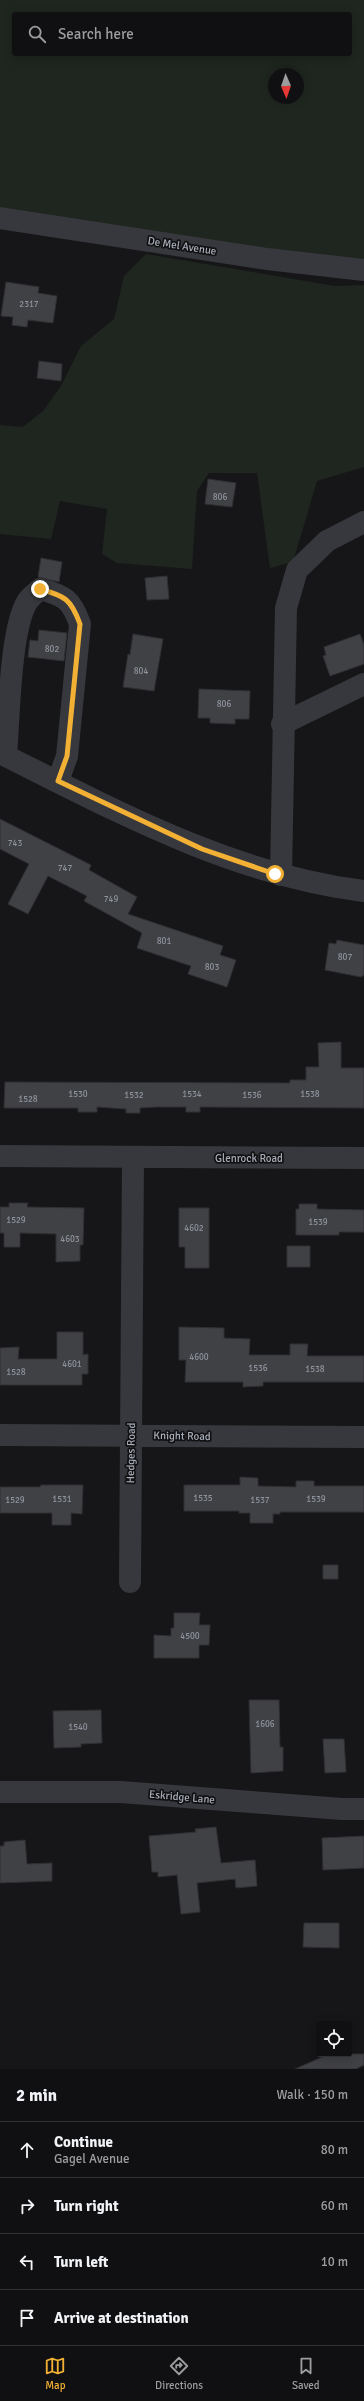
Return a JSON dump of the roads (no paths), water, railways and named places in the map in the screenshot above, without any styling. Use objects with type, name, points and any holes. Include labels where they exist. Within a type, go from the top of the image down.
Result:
[{"type":"street","name":"De Mel Avenue","points":[[0,218],[267,259],[364,270]]},
{"type":"street","points":[[281,875],[282,724],[286,608],[297,570],[327,542],[364,522]]},
{"type":"street","points":[[58,781],[67,756],[80,624],[74,606],[58,594],[40,589],[27,601],[20,619],[3,754],[58,781],[202,849],[281,875],[364,891]]},
{"type":"street","points":[[282,724],[364,684]]},
{"type":"street","name":"Glenrock Road","points":[[0,1156],[364,1158]]},
{"type":"street","name":"Hedges Road","points":[[130,1582],[133,1157]]},
{"type":"street","name":"Knight Road","points":[[0,1434],[364,1436]]},
{"type":"street","name":"Eskridge Lane","points":[[0,1792],[121,1792],[327,1808],[364,1809]]}]
